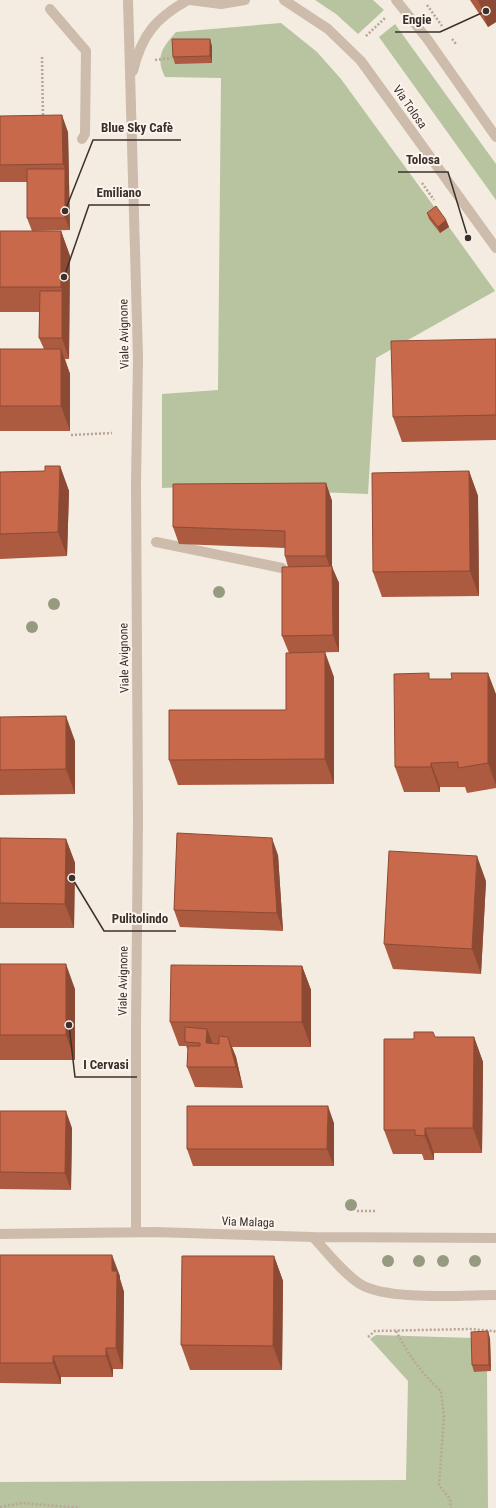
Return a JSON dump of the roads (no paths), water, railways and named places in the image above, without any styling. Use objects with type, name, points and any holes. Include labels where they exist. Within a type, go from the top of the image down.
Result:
[{"type":"street","name":"Viale Avignone","points":[[128,0],[138,358],[136,492],[138,820],[136,1232]]},
{"type":"street","name":"Viale Avignone","points":[[131,83],[139,50],[151,28],[165,14],[189,0]]},
{"type":"street","points":[[189,0],[221,4],[244,0]]},
{"type":"street","name":"Via Tolosa","points":[[284,0],[328,29],[361,61],[496,248]]},
{"type":"street","points":[[396,0],[432,46],[496,137]]},
{"type":"street","points":[[50,9],[86,51],[85,134],[82,139]]},
{"type":"street","points":[[156,542],[282,568]]},
{"type":"street","name":"Via Malaga","points":[[0,1234],[136,1232],[496,1238]]},
{"type":"street","points":[[313,1236],[349,1276],[361,1285],[377,1291],[400,1295],[496,1295]]},
{"type":"place","name":"Engie","points":[[486,11]]},
{"type":"place","name":"Blue Sky Cafè","points":[[65,211]]},
{"type":"place","name":"Tolosa","points":[[468,238]]},
{"type":"place","name":"Emiliano","points":[[64,277]]},
{"type":"place","name":"Pulitolindo","points":[[72,878]]},
{"type":"place","name":"I Cervasi","points":[[69,1025]]}]
